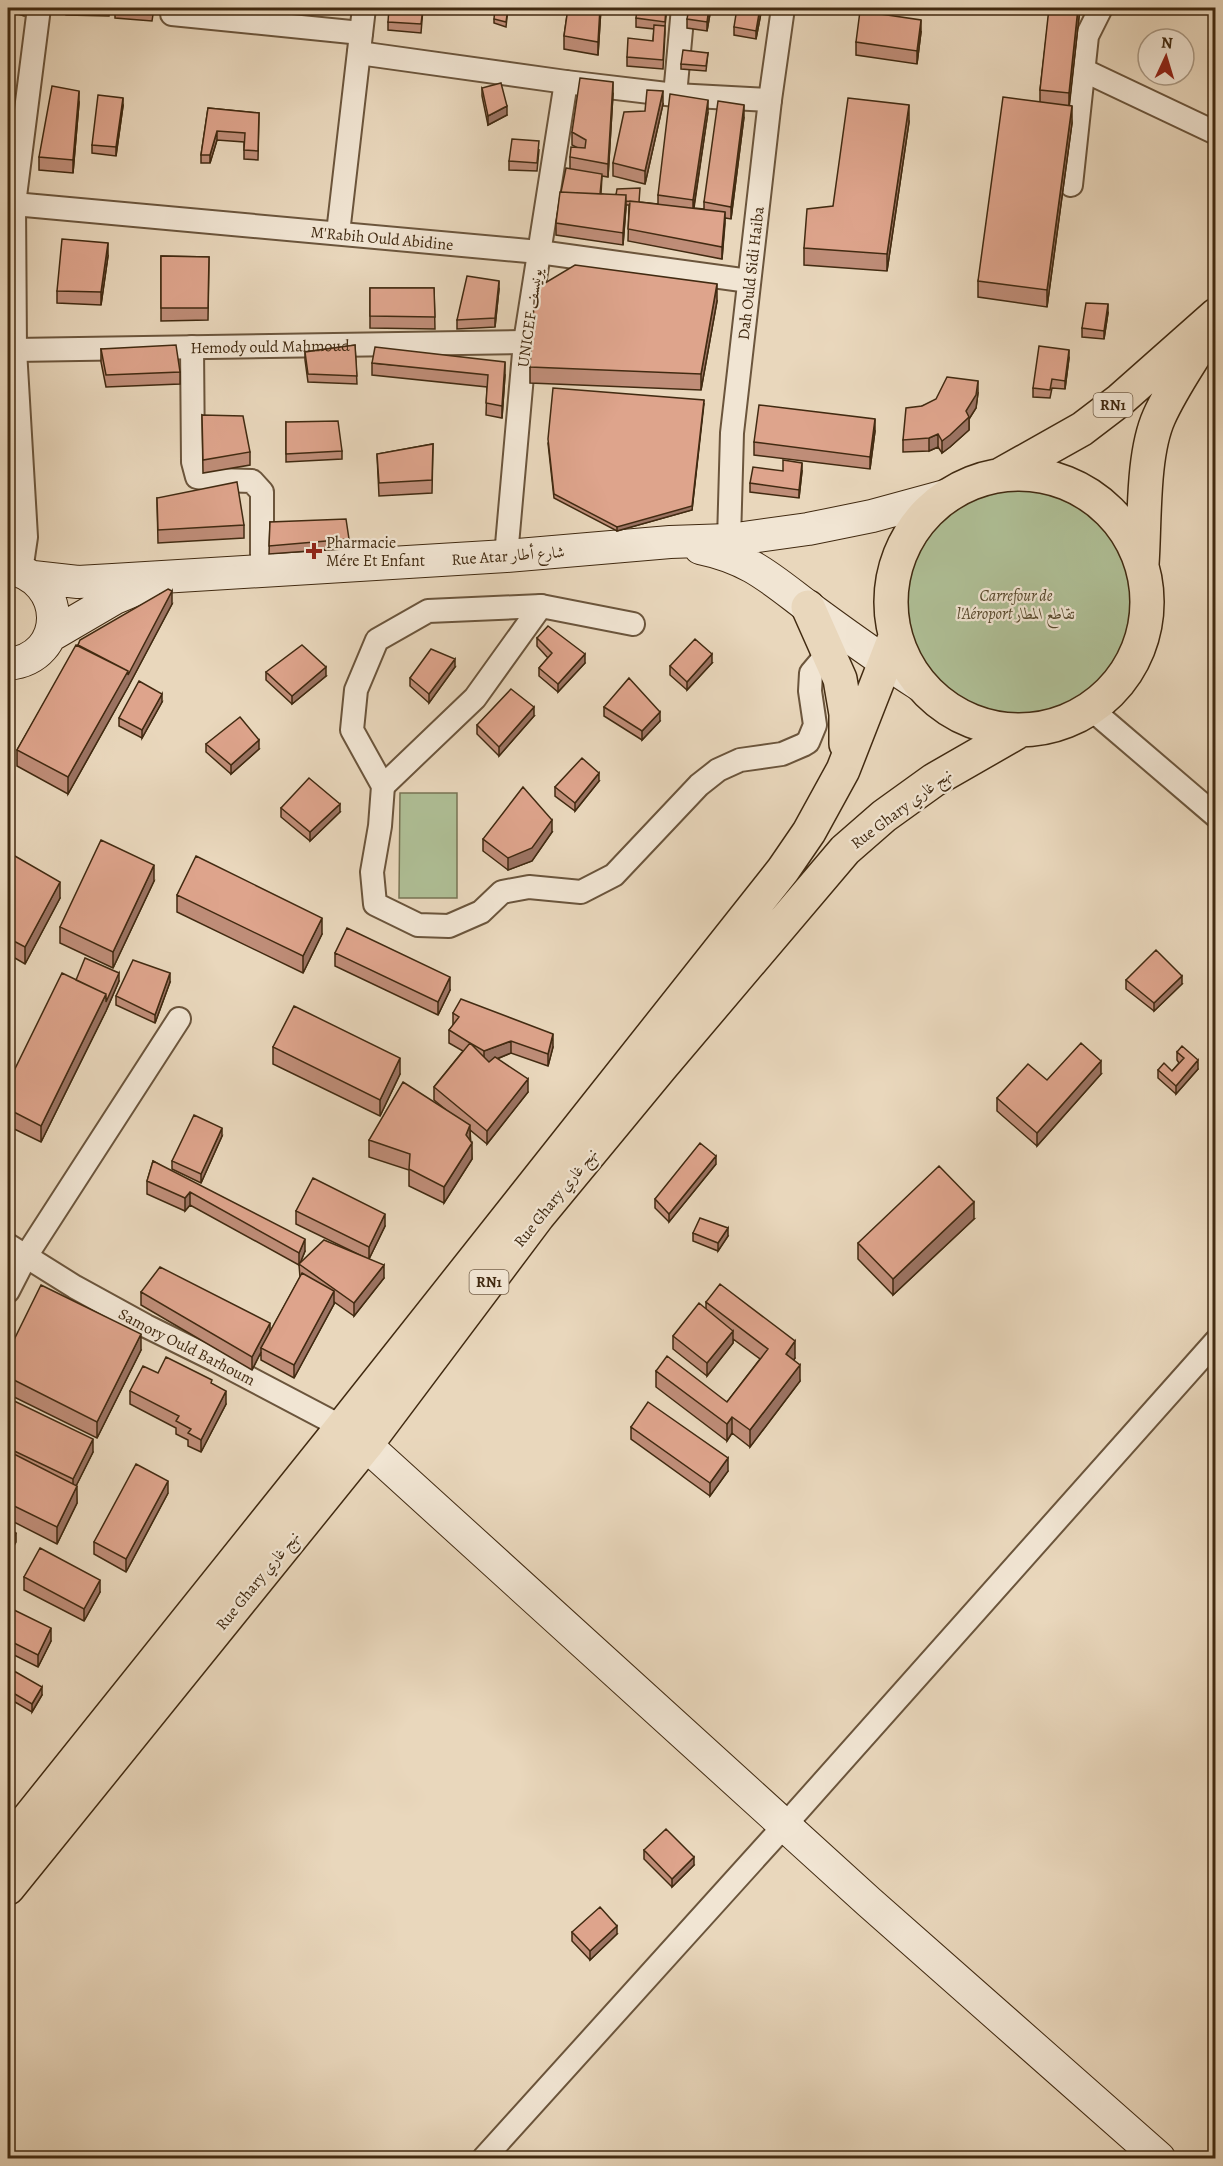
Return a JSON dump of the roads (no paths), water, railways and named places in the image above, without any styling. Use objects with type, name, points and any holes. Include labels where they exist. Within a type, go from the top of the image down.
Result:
[{"type":"highway","name":"RN1","points":[[997,477],[1052,447],[1097,418],[1215,315]]},
{"type":"highway","points":[[1142,565],[1131,541],[1116,519],[1097,502],[1075,488],[1041,477],[1024,475],[997,477],[972,483],[949,495],[928,512],[911,533],[899,557],[892,583],[889,650],[905,662],[920,685],[941,704],[966,719],[993,727],[1021,730],[1059,724],[1091,709],[1115,688],[1131,664],[1142,638],[1147,610],[1142,565],[1149,454],[1158,419],[1174,387],[1215,320]]},
{"type":"highway","points":[[808,607],[840,679],[846,714],[843,770]]},
{"type":"highway","name":"Rue Ghary نهج غاري","points":[[8,1888],[529,1209],[645,1048],[783,870],[809,832],[843,770],[889,650]]},
{"type":"highway","name":"Rue Ghary نهج غاري","points":[[529,1209],[661,1066],[845,850],[884,816],[934,780],[1021,730]]},
{"type":"highway","name":"Rue Ghary نهج غاري","points":[[8,1844],[354,1436]]},
{"type":"street","points":[[39,8],[11,203],[15,350],[26,537],[15,571],[44,589],[52,603],[54,620],[50,636]]},
{"type":"street","points":[[338,233],[364,8]]},
{"type":"street","points":[[675,95],[683,8]]},
{"type":"street","name":"Dah Ould Sidi Haiba","points":[[729,540],[732,433],[770,100],[783,8]]},
{"type":"street","points":[[1071,185],[1088,36],[1101,8]]},
{"type":"street","points":[[172,14],[360,43],[566,82],[675,95],[770,100]]},
{"type":"street","points":[[1083,70],[1215,133]]},
{"type":"street","name":"UNICEF يونيسف","points":[[506,556],[525,342],[566,82]]},
{"type":"street","name":"M'Rabih Ould Abidine","points":[[11,203],[538,252],[749,281]]},
{"type":"street","name":"Hemody ould Mahmoud","points":[[15,350],[525,342]]},
{"type":"street","points":[[192,347],[193,462],[197,477],[252,481],[262,492],[262,570]]},
{"type":"street","name":"Rue Atar شارع أطار","points":[[15,571],[78,582],[506,556],[670,542],[729,540],[808,529],[872,516],[949,495]]},
{"type":"street","name":"Rue Atar شارع أطار","points":[[670,542],[721,552],[750,564],[808,607],[889,650]]},
{"type":"street","name":"Rue Atar شارع أطار","points":[[14,666],[36,654],[50,636],[115,598],[166,576]]},
{"type":"street","points":[[383,786],[475,698],[541,606]]},
{"type":"street","points":[[633,624],[541,606],[428,611],[377,640],[356,690],[352,730],[383,786],[380,826],[372,872],[375,904],[418,926],[450,926],[481,912],[502,892],[529,887],[580,892],[615,875],[699,784],[718,770],[740,760],[782,754],[803,746],[808,741],[815,725],[810,691],[811,673],[822,660],[830,655]]},
{"type":"street","points":[[1091,709],[1215,816]]},
{"type":"street","points":[[8,1291],[17,1250],[179,1019]]},
{"type":"street","name":"Samory Ould Barhoum","points":[[17,1250],[75,1287],[354,1436]]},
{"type":"street","points":[[484,2158],[785,1825],[1215,1341]]},
{"type":"street","points":[[354,1436],[785,1825],[1159,2158]]},
{"type":"place","name":"Pharmacie Mére Et Enfant","points":[[314,551]]},
{"type":"park label","name":"Carrefour de l'Aéroport تقاطع المطار","points":[[1016,604]]}]
